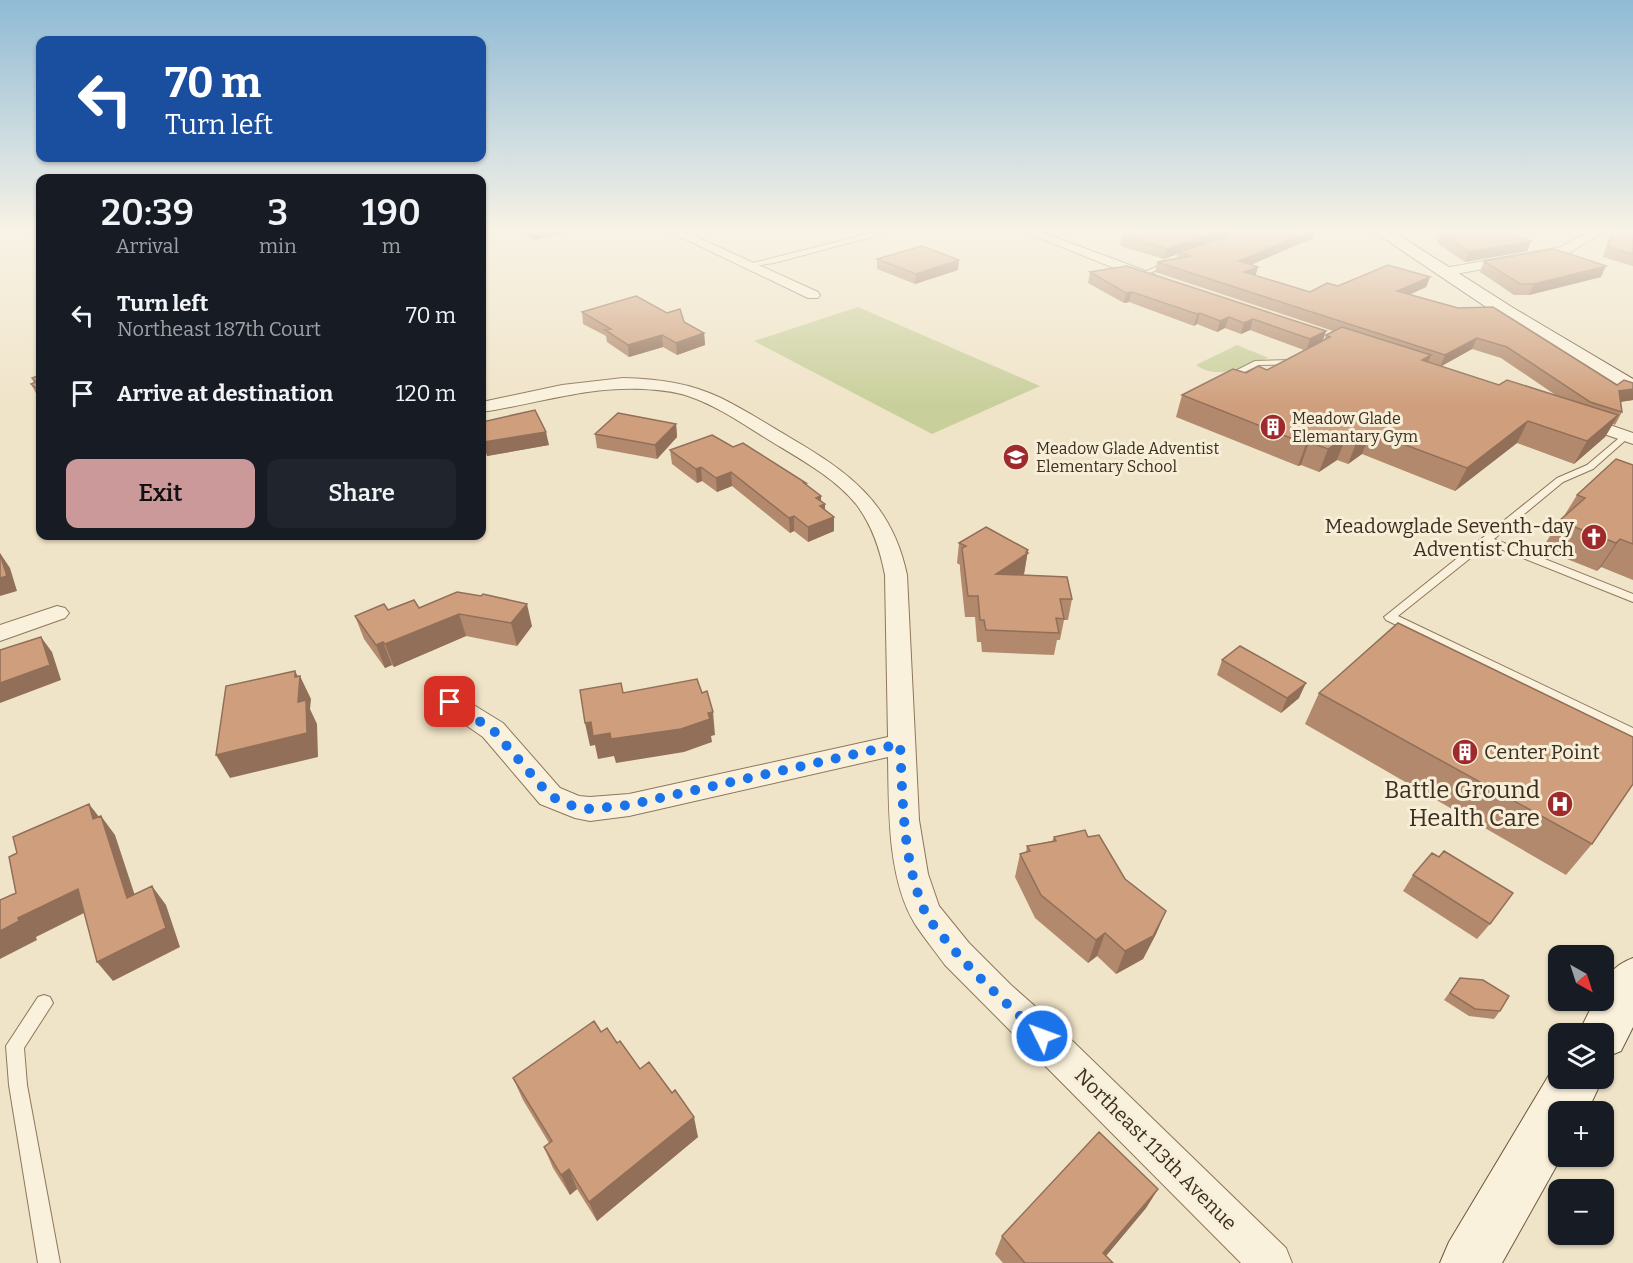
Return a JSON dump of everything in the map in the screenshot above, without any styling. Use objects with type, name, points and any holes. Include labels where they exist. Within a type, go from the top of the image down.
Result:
[{"type":"street","points":[[798,288],[813,295]]},
{"type":"street","points":[[1471,288],[1633,389]]},
{"type":"street","name":"Northeast 113th Avenue","points":[[486,406],[574,389],[609,385],[640,384],[683,389],[724,406],[836,475],[871,510],[891,550],[898,591],[900,744],[904,820],[908,854],[926,913],[957,954],[999,997],[1042,1036],[1271,1263]]},
{"type":"street","points":[[1564,414],[1629,437]]},
{"type":"street","points":[[0,633],[57,613]]},
{"type":"street","points":[[450,702],[493,730],[550,796],[575,807],[590,809],[629,805],[900,744]]},
{"type":"street","points":[[1609,1023],[1633,980]]},
{"type":"street","points":[[1470,1263],[1571,1089]]},
{"type":"lane","points":[[1220,380],[1258,363],[1293,363],[1301,359]]},
{"type":"lane","points":[[1629,437],[1590,466],[1560,480],[1485,538],[1390,617],[1633,734]]},
{"type":"lane","points":[[1485,538],[1633,598]]},
{"type":"lane","points":[[44,1003],[15,1046],[18,1085],[49,1263]]},
{"type":"green space","points":[[858,307],[1040,386],[932,434],[754,341]]},
{"type":"green space","points":[[1237,345],[1269,358],[1223,372],[1205,370],[1196,365]]},
{"type":"building","points":[[1117,288],[1194,288],[1326,331],[1310,339],[1253,319],[1244,323],[1229,317],[1220,321],[1132,292],[1126,293]]},
{"type":"building","points":[[1237,288],[1297,288],[1310,292],[1318,288],[1404,288],[1397,291],[1458,308],[1493,307],[1617,385],[1624,380],[1633,383],[1633,389],[1619,391],[1622,412],[1590,402],[1507,347],[1477,338],[1445,355]]},
{"type":"building","points":[[636,296],[667,313],[680,309],[684,322],[704,333],[676,343],[662,335],[628,345],[605,330],[611,329],[582,312]]},
{"type":"building","points":[[1342,327],[1431,355],[1422,360],[1499,385],[1507,380],[1618,415],[1587,441],[1528,421],[1467,468],[1371,432],[1357,441],[1346,437],[1328,449],[1309,442],[1306,444],[1182,395],[1233,369],[1246,373],[1258,366],[1267,370],[1330,337],[1326,335]]},
{"type":"building","points":[[535,410],[546,432],[486,442],[486,421]]},
{"type":"building","points":[[618,413],[676,424],[655,445],[595,434]]},
{"type":"building","points":[[712,435],[733,447],[743,443],[806,483],[804,483],[821,496],[816,498],[825,504],[820,506],[834,517],[808,527],[794,516],[789,518],[731,472],[716,478],[701,467],[696,469],[670,450]]},
{"type":"building","points":[[1616,459],[1633,465],[1633,544],[1620,539],[1616,543],[1559,521],[1585,498],[1577,495]]},
{"type":"building","points":[[986,527],[1028,550],[1026,552],[1028,553],[996,574],[1067,577],[1072,599],[1060,599],[1064,619],[1056,618],[1059,633],[986,630],[984,620],[980,620],[978,596],[968,596],[962,548],[966,546],[959,543]]},
{"type":"building","points":[[0,554],[7,576],[0,578]]},
{"type":"building","points":[[457,592],[481,596],[483,594],[527,604],[511,623],[459,614],[385,644],[383,642],[376,645],[355,616],[384,604],[388,610],[414,600],[419,608]]},
{"type":"building","name":"Center Point","points":[[1398,623],[1633,737],[1633,784],[1592,844],[1319,693]]},
{"type":"building","points":[[41,637],[50,665],[0,683],[0,650]]},
{"type":"building","points":[[1240,646],[1306,683],[1287,698],[1222,660]]},
{"type":"building","points":[[295,671],[295,677],[300,676],[298,702],[306,700],[307,733],[216,755],[226,686]]},
{"type":"building","points":[[697,679],[702,693],[707,691],[713,712],[708,713],[710,719],[681,729],[611,739],[610,733],[593,736],[591,722],[585,723],[580,690],[621,683],[623,693]]},
{"type":"building","points":[[89,804],[93,819],[101,816],[127,898],[152,886],[166,928],[97,962],[78,889],[18,918],[19,921],[0,931],[0,900],[16,893],[9,857],[17,853],[13,837]]},
{"type":"building","points":[[1085,830],[1088,837],[1099,835],[1125,879],[1166,911],[1153,936],[1125,951],[1105,933],[1096,940],[1041,895],[1020,854],[1030,851],[1027,846],[1056,841],[1054,837]]},
{"type":"building","points":[[1444,851],[1513,893],[1490,924],[1413,875],[1432,853],[1439,857]]},
{"type":"building","points":[[1460,978],[1483,980],[1509,996],[1500,1011],[1475,1009],[1450,993]]},
{"type":"building","points":[[594,1021],[601,1032],[607,1028],[617,1043],[620,1041],[640,1069],[649,1062],[672,1093],[675,1090],[694,1117],[589,1202],[569,1169],[561,1175],[544,1147],[552,1141],[513,1078]]},
{"type":"building","points":[[1099,1132],[1158,1189],[1103,1253],[1113,1263],[1025,1263],[1002,1236]]},
{"type":"place","name":"Meadow Glade Elemantary Gym","points":[[1273,427]]},
{"type":"place","name":"Meadow Glade Adventist Elementary School","points":[[1016,457]]},
{"type":"place","name":"Meadowglade Seventh-day Adventist Church","points":[[1594,537]]},
{"type":"place","name":"Center Point","points":[[1465,752]]},
{"type":"place","name":"Battle Ground Health Care","points":[[1560,804]]},
{"type":"route","points":[[450,702],[493,730],[550,796],[575,807],[590,809],[608,809],[629,805],[900,744],[908,854],[912,874],[926,913],[957,954],[1042,1036]]}]
